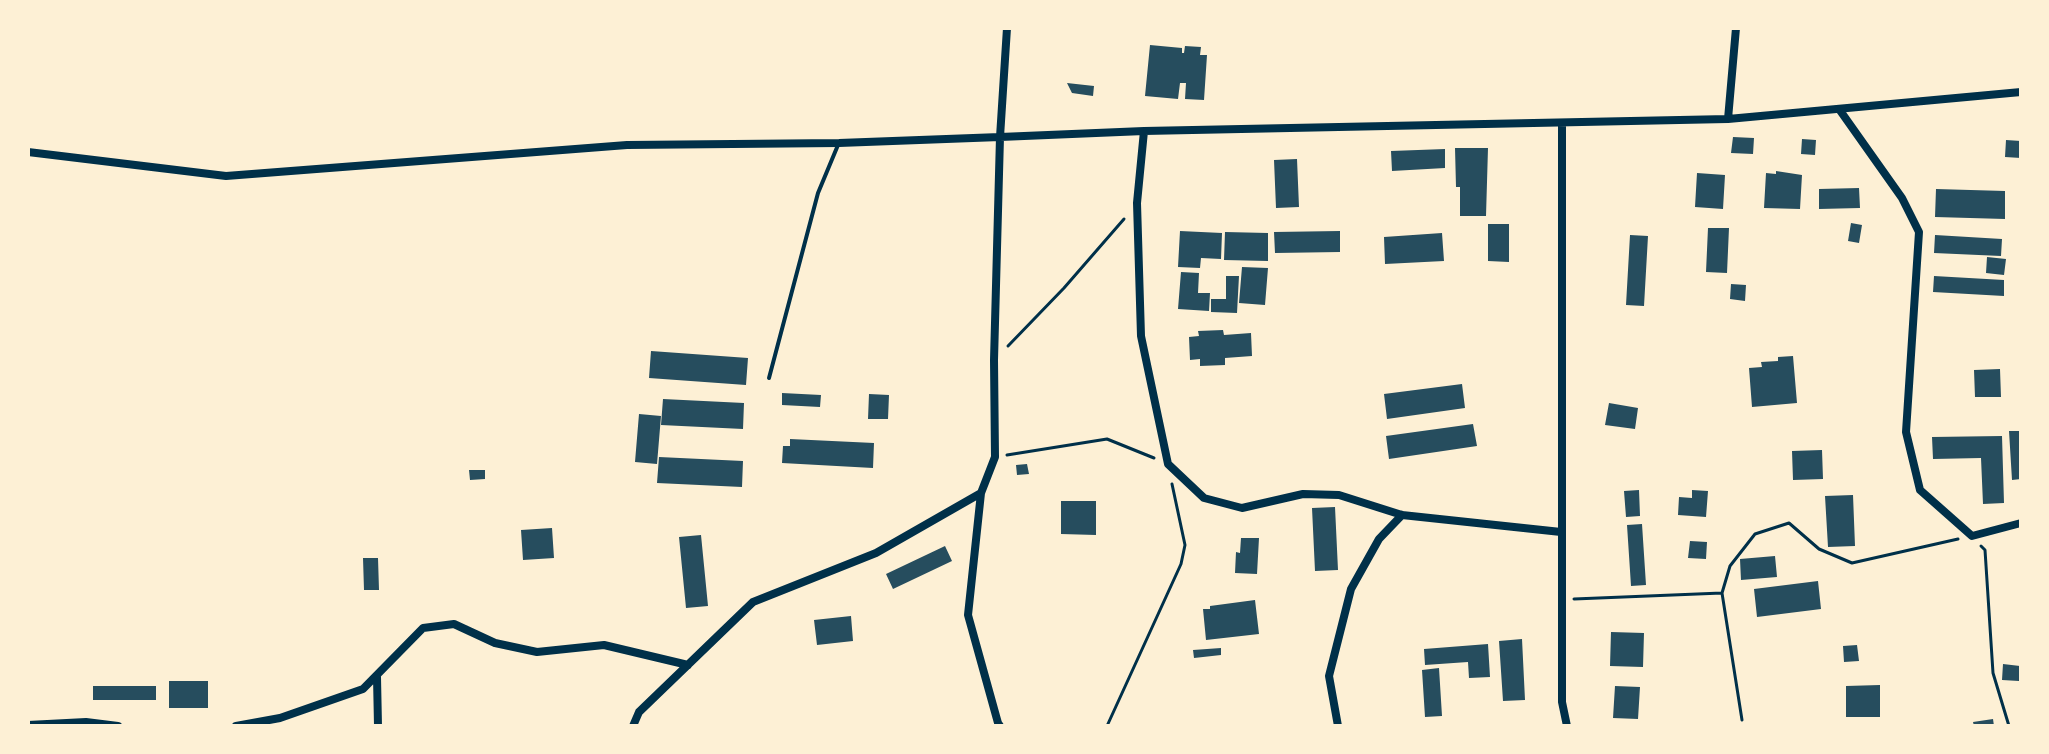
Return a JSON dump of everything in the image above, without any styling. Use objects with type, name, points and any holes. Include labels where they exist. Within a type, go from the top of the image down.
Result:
[{"type":"street","points":[[1000,726],[968,615],[981,493],[995,457],[994,360],[1000,137],[1007,28]]},
{"type":"street","points":[[1728,119],[1736,28]]},
{"type":"street","points":[[28,152],[226,176],[627,145],[839,143],[1144,131],[1728,119],[2021,92]]},
{"type":"street","points":[[1839,109],[1902,198],[1919,232],[1906,432],[1920,490],[1972,536],[2021,523]]},
{"type":"street","points":[[1562,123],[1562,702],[1567,726]]},
{"type":"street","points":[[1144,131],[1137,203],[1141,336],[1168,464],[1204,498],[1242,508],[1303,494],[1339,495],[1402,515],[1561,532]]},
{"type":"street","points":[[633,726],[639,712],[753,602],[876,553],[981,493]]},
{"type":"street","points":[[1338,726],[1329,676],[1351,589],[1379,539],[1402,515]]},
{"type":"street","points":[[236,726],[280,718],[363,689],[423,628],[454,624],[495,643],[537,652],[604,645],[688,665]]},
{"type":"street","points":[[377,677],[378,726]]},
{"type":"street","points":[[28,725],[86,722],[118,726]]},
{"type":"lane","points":[[769,378],[818,193],[839,143]]},
{"type":"path","points":[[994,360],[1064,288],[1137,203]]},
{"type":"path","points":[[995,457],[1107,439],[1168,464],[1185,545],[1181,564],[1107,726]]},
{"type":"path","points":[[1742,720],[1722,593],[1730,566],[1755,534],[1789,523],[1819,549],[1852,563],[1972,536],[1985,550],[1993,673],[2009,726]]},
{"type":"path","points":[[1562,599],[1722,593]]},
{"type":"building","points":[[1150,45],[1182,48],[1182,53],[1185,46],[1201,47],[1200,55],[1207,55],[1204,100],[1185,99],[1186,83],[1180,83],[1178,99],[1145,96]]},
{"type":"building","points":[[1067,83],[1094,86],[1093,96],[1072,93]]},
{"type":"building","points":[[1733,137],[1754,138],[1753,154],[1731,153]]},
{"type":"building","points":[[1802,139],[1816,140],[1815,155],[1801,154]]},
{"type":"building","points":[[2006,140],[2021,141],[2021,158],[2005,157]]},
{"type":"building","points":[[1455,148],[1488,148],[1486,216],[1460,216]]},
{"type":"building","points":[[1445,149],[1445,168],[1392,171],[1391,151]]},
{"type":"building","points":[[1297,159],[1299,207],[1276,208],[1274,160]]},
{"type":"building","points":[[1776,171],[1802,175],[1800,209],[1764,208],[1766,173],[1776,174]]},
{"type":"building","points":[[1697,173],[1725,175],[1723,209],[1695,207]]},
{"type":"building","points":[[1859,188],[1860,208],[1819,209],[1819,189]]},
{"type":"building","points":[[1936,189],[2005,191],[2005,219],[1935,217]]},
{"type":"building","points":[[1851,223],[1862,225],[1859,243],[1848,241]]},
{"type":"building","points":[[1488,224],[1509,224],[1509,262],[1488,261]]},
{"type":"building","points":[[1708,228],[1729,228],[1727,273],[1706,272]]},
{"type":"building","points":[[1180,231],[1222,233],[1221,259],[1201,258],[1200,268],[1178,267]]},
{"type":"building","points":[[1340,231],[1340,252],[1275,253],[1274,232]]},
{"type":"building","points":[[1225,232],[1268,233],[1268,261],[1224,260]]},
{"type":"building","points":[[1442,233],[1444,261],[1385,264],[1384,237]]},
{"type":"building","points":[[1630,235],[1648,236],[1644,306],[1626,305]]},
{"type":"building","points":[[1935,235],[2002,239],[2001,256],[1934,253]]},
{"type":"building","points":[[1987,257],[2006,259],[2004,275],[1986,273]]},
{"type":"building","points":[[1242,267],[1268,268],[1265,305],[1239,303]]},
{"type":"building","points":[[1181,272],[1199,273],[1198,293],[1210,293],[1209,311],[1178,309]]},
{"type":"building","points":[[1226,276],[1239,276],[1237,313],[1211,312],[1211,299],[1226,299]]},
{"type":"building","points":[[1934,276],[2004,280],[2004,296],[1933,292]]},
{"type":"building","points":[[1731,284],[1746,285],[1745,301],[1730,299]]},
{"type":"building","points":[[1223,330],[1224,335],[1251,333],[1252,356],[1225,358],[1225,365],[1200,366],[1200,359],[1190,360],[1189,337],[1199,336],[1198,331]]},
{"type":"building","points":[[651,351],[748,358],[746,385],[649,378]]},
{"type":"building","points":[[1793,356],[1797,403],[1752,407],[1749,368],[1762,367],[1761,362],[1778,361],[1778,357]]},
{"type":"building","points":[[2000,369],[2001,397],[1975,397],[1974,370]]},
{"type":"building","points":[[1462,384],[1465,408],[1387,419],[1384,394]]},
{"type":"building","points":[[782,393],[821,395],[820,407],[782,405]]},
{"type":"building","points":[[869,394],[889,395],[888,419],[868,419]]},
{"type":"building","points":[[663,399],[744,403],[743,429],[661,425]]},
{"type":"building","points":[[1609,403],[1638,408],[1635,429],[1605,425]]},
{"type":"building","points":[[639,414],[661,416],[657,464],[635,462]]},
{"type":"building","points":[[1473,424],[1477,446],[1389,459],[1386,436]]},
{"type":"building","points":[[2009,431],[2021,431],[2021,479],[2012,480]]},
{"type":"building","points":[[2002,436],[2004,503],[1983,504],[1981,458],[1933,459],[1932,437]]},
{"type":"building","points":[[790,439],[874,443],[873,468],[782,463],[783,446],[790,446]]},
{"type":"building","points":[[1822,450],[1823,479],[1793,480],[1792,451]]},
{"type":"building","points":[[659,457],[743,461],[742,487],[657,483]]},
{"type":"building","points":[[1027,464],[1029,474],[1017,475],[1016,465]]},
{"type":"building","points":[[469,470],[485,470],[485,479],[470,480]]},
{"type":"building","points":[[1639,490],[1640,516],[1626,517],[1624,491]]},
{"type":"building","points":[[1692,490],[1708,491],[1706,517],[1678,515],[1679,497],[1692,498]]},
{"type":"building","points":[[1853,495],[1855,546],[1828,547],[1825,496]]},
{"type":"building","points":[[1061,501],[1096,501],[1096,535],[1061,534]]},
{"type":"building","points":[[1335,507],[1338,570],[1315,571],[1312,508]]},
{"type":"building","points":[[1642,524],[1646,585],[1631,586],[1627,525]]},
{"type":"building","points":[[552,528],[554,558],[523,560],[521,530]]},
{"type":"building","points":[[701,535],[708,606],[686,608],[679,537]]},
{"type":"building","points":[[1241,538],[1259,538],[1257,574],[1235,573],[1236,552],[1240,553]]},
{"type":"building","points":[[1690,541],[1707,542],[1706,559],[1688,558]]},
{"type":"building","points":[[945,546],[952,561],[893,589],[886,574]]},
{"type":"building","points":[[1775,556],[1777,577],[1741,580],[1740,559]]},
{"type":"building","points":[[363,558],[378,558],[379,590],[364,590]]},
{"type":"building","points":[[1818,581],[1821,609],[1757,617],[1754,589]]},
{"type":"building","points":[[1255,600],[1259,634],[1206,640],[1203,609]]},
{"type":"building","points":[[851,616],[853,641],[817,645],[814,620]]},
{"type":"building","points":[[1611,632],[1644,633],[1643,667],[1610,666]]},
{"type":"building","points":[[1522,639],[1525,700],[1503,701],[1499,641]]},
{"type":"building","points":[[1488,644],[1490,677],[1469,678],[1468,662],[1425,665],[1424,649]]},
{"type":"building","points":[[1857,645],[1859,661],[1844,662],[1843,646]]},
{"type":"building","points":[[1221,648],[1221,655],[1194,658],[1193,650]]},
{"type":"building","points":[[2003,664],[2020,666],[2019,681],[2002,680]]},
{"type":"building","points":[[1439,668],[1442,716],[1425,717],[1422,670]]},
{"type":"building","points":[[169,681],[208,681],[208,708],[169,708]]},
{"type":"building","points":[[1880,685],[1880,717],[1846,717],[1846,686]]},
{"type":"building","points":[[93,686],[156,686],[156,700],[93,700]]},
{"type":"building","points":[[1615,686],[1640,687],[1638,719],[1613,718]]},
{"type":"building","points":[[1993,719],[1994,726],[1974,726],[1973,722]]}]
